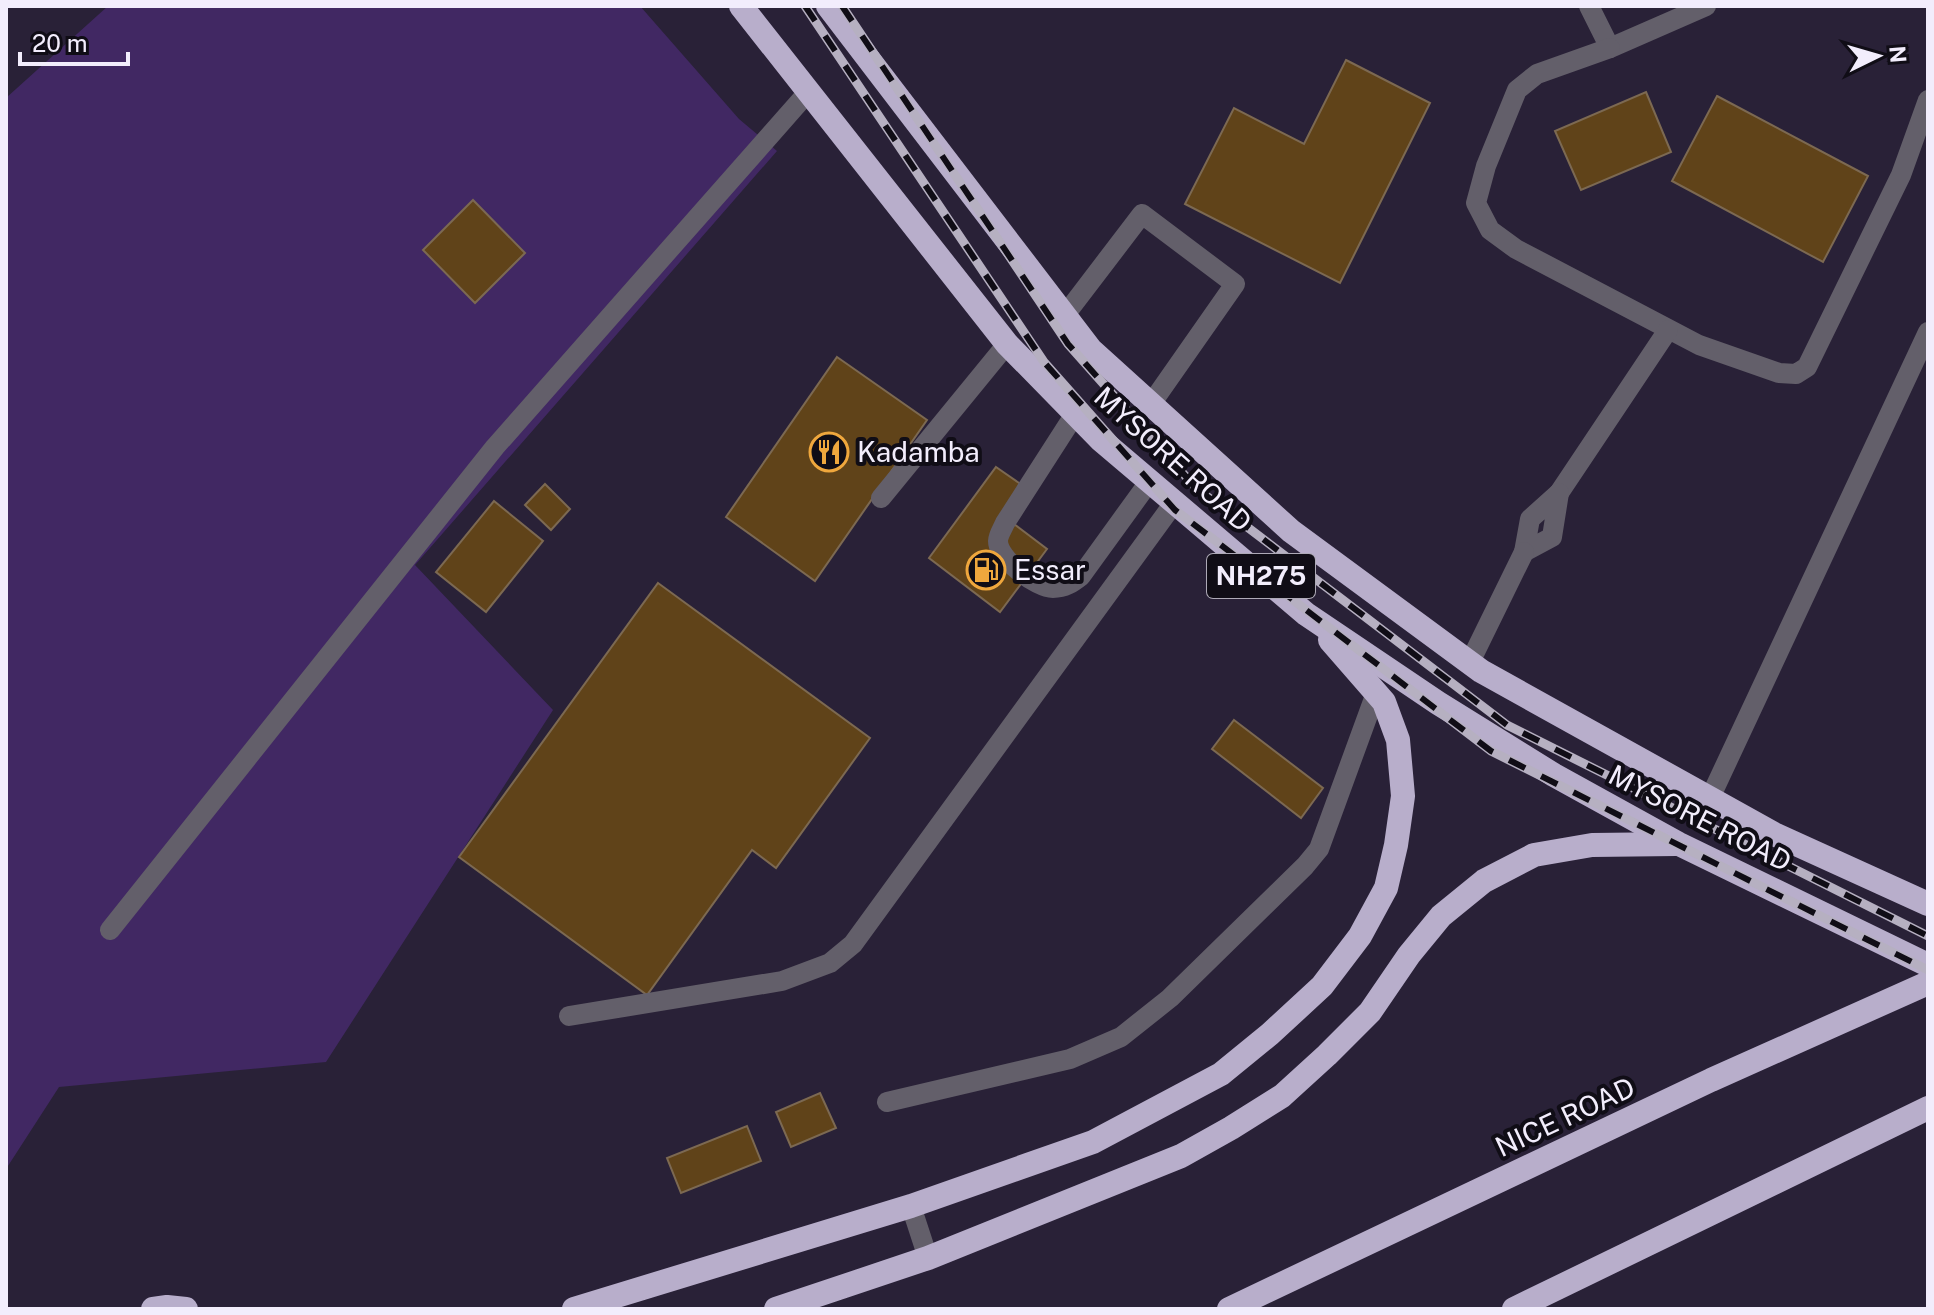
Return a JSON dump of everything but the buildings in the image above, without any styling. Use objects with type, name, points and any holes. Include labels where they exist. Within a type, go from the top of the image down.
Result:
[{"type":"highway","name":"MYSORE ROAD","points":[[741,6],[1007,344],[1101,440],[1306,614],[1438,703],[1541,767],[1679,844],[1928,965]]},
{"type":"highway","name":"MYSORE ROAD","points":[[828,6],[1091,350],[1291,531],[1481,671],[1776,835],[1928,904]]},
{"type":"highway","points":[[574,1309],[911,1206],[1093,1142],[1221,1074],[1322,986],[1360,936],[1386,888],[1403,796],[1398,740],[1384,702],[1306,614]]},
{"type":"highway","points":[[776,1309],[928,1258],[1181,1156],[1231,1128],[1282,1096],[1370,1012],[1409,955],[1441,916],[1484,881],[1534,855],[1592,845],[1679,844]]},
{"type":"highway","name":"NICE ROAD","points":[[1229,1309],[1711,1080],[1928,983]]},
{"type":"highway","points":[[1514,1309],[1928,1108]]},
{"type":"highway","points":[[153,1309],[186,1309]]},
{"type":"lane","points":[[1589,6],[1610,48]]},
{"type":"lane","points":[[1706,6],[1610,48],[1537,74],[1517,90],[1486,166],[1476,203],[1490,230],[1516,249],[1699,345],[1779,373],[1796,374],[1807,367],[1901,175],[1928,100]]},
{"type":"lane","points":[[110,930],[495,447],[809,91]]},
{"type":"lane","points":[[1065,315],[1142,214],[1235,284],[1151,404]]},
{"type":"lane","points":[[1470,662],[1524,552],[1530,519],[1559,493],[1668,330]]},
{"type":"lane","points":[[1710,798],[1928,331]]},
{"type":"lane","points":[[881,498],[1007,344]]},
{"type":"lane","points":[[1075,414],[1005,523],[998,540],[1003,555],[1042,587],[1056,589],[1069,585],[1081,576],[1149,482]]},
{"type":"lane","points":[[569,1016],[782,981],[830,963],[853,944],[1174,503]]},
{"type":"lane","points":[[887,1102],[1070,1059],[1121,1037],[1170,998],[1319,849],[1376,693]]},
{"type":"lane","points":[[911,1206],[928,1258]]},
{"type":"shaded area","points":[[108,6],[640,6],[739,119],[777,151],[415,565],[553,710],[326,1062],[59,1087],[6,1169],[6,98]]},
{"type":"railway","points":[[805,6],[1044,362],[1175,510],[1491,751],[1928,970]]},
{"type":"railway","points":[[842,6],[1068,344],[1196,488],[1507,725],[1928,936]]},
{"type":"place","name":"Kadamba","points":[[829,452]]},
{"type":"place","name":"Essar","points":[[986,570]]}]
